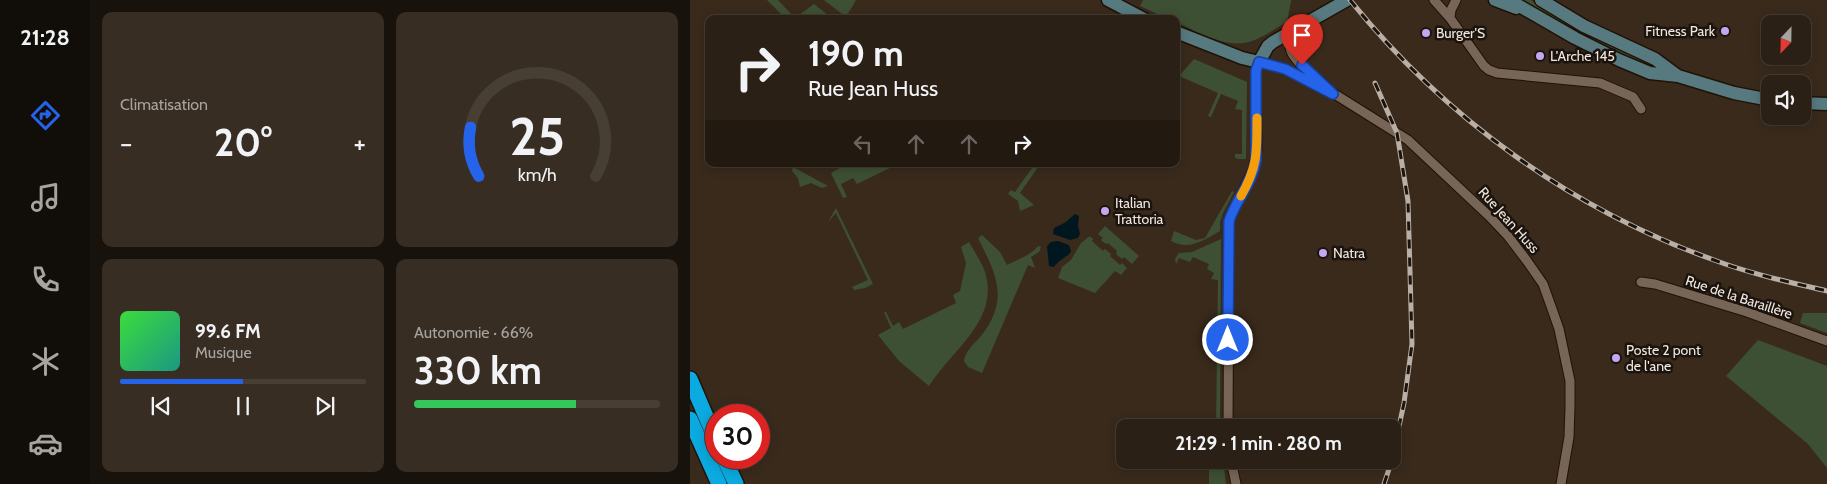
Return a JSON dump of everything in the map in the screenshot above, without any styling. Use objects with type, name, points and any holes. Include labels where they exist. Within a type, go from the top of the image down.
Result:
[{"type":"highway","points":[[690,379],[705,414]]},
{"type":"highway","points":[[690,419],[719,484]]},
{"type":"highway","points":[[729,469],[736,484]]},
{"type":"main road","points":[[1108,0],[1136,15]]},
{"type":"main road","points":[[1180,34],[1242,58],[1259,62],[1270,44],[1290,36],[1301,26],[1347,0]]},
{"type":"main road","points":[[1495,0],[1650,73],[1678,76],[1761,98]]},
{"type":"main road","points":[[1509,0],[1546,23]]},
{"type":"main road","points":[[1541,0],[1592,30],[1655,59],[1678,76]]},
{"type":"main road","points":[[1811,103],[1827,104]]},
{"type":"street","points":[[1434,0],[1450,18],[1484,66],[1490,70],[1496,73],[1600,82],[1633,97],[1641,109]]},
{"type":"street","points":[[1450,18],[1451,10],[1456,0]]},
{"type":"street","name":"Rue Jean Huss","points":[[1290,36],[1290,50],[1294,58],[1333,94]]},
{"type":"street","points":[[1228,419],[1229,221],[1232,211],[1252,175],[1256,161],[1256,71],[1259,62]]},
{"type":"street","name":"Rue Jean Huss","points":[[1259,62],[1285,69],[1333,94],[1418,148],[1508,236],[1527,261],[1543,284],[1559,329],[1570,381],[1568,437],[1561,484]]},
{"type":"street","name":"Rue de la Baraillère","points":[[1641,282],[1655,284],[1747,312],[1827,342]]},
{"type":"street","points":[[1233,469],[1236,484]]},
{"type":"green space","points":[[767,0],[778,0],[792,15],[782,15]]},
{"type":"green space","points":[[824,0],[856,0],[847,15],[843,15]]},
{"type":"green space","points":[[1143,0],[1291,0],[1287,22],[1257,39],[1236,43],[1216,40],[1180,24],[1180,15],[1159,15],[1140,6]]},
{"type":"green space","points":[[1516,0],[1531,0],[1588,34],[1652,63],[1652,67],[1604,48]]},
{"type":"green space","points":[[814,4],[828,15],[799,15]]},
{"type":"green space","points":[[1194,59],[1247,82],[1246,159],[1237,159],[1235,157],[1235,154],[1242,154],[1242,110],[1235,109],[1238,101],[1221,94],[1211,117],[1208,116],[1218,93],[1180,75]]},
{"type":"green space","points":[[793,167],[828,186],[822,188],[811,183],[800,187],[798,178],[792,171]]},
{"type":"green space","points":[[842,167],[892,167],[857,184],[853,178],[841,184],[847,197],[843,198],[831,173]]},
{"type":"green space","points":[[1033,167],[1038,167],[1020,193],[1034,205],[1020,211],[1018,201],[1008,194],[1011,190],[1015,192]]},
{"type":"green space","points":[[1232,191],[1234,192],[1220,222],[1220,231],[1202,241],[1190,245],[1171,241],[1174,231],[1196,240],[1205,238]]},
{"type":"green space","points":[[836,208],[873,284],[865,288],[854,290],[852,287],[868,280],[836,213],[828,222]]},
{"type":"green space","points":[[1105,226],[1139,256],[1132,264],[1124,257],[1122,259],[1116,254],[1117,251],[1101,240],[1103,238],[1098,234]]},
{"type":"green space","points":[[982,235],[1000,252],[1007,265],[1028,255],[1038,246],[1041,247],[1039,252],[1031,257],[1035,268],[1028,265],[982,373],[968,367],[964,361],[968,351],[990,323],[998,298],[995,275],[978,238]]},
{"type":"green space","points":[[1090,236],[1093,239],[1092,241],[1103,251],[1105,249],[1120,265],[1122,263],[1127,268],[1121,275],[1115,271],[1095,293],[1058,278],[1062,267],[1071,260],[1081,243]]},
{"type":"green space","points":[[1221,239],[1220,419],[1216,419],[1218,280],[1211,279],[1214,273],[1207,269],[1209,264],[1193,257],[1190,262],[1179,258],[1176,264],[1175,259],[1179,253],[1192,252]]},
{"type":"green space","points":[[969,242],[984,269],[988,287],[986,303],[981,318],[972,332],[929,386],[899,361],[878,335],[891,328],[884,312],[886,312],[893,326],[899,322],[903,329],[956,303],[953,295],[960,291],[966,263],[961,247]]},
{"type":"green space","points":[[1803,313],[1827,313],[1827,333],[1800,323]]},
{"type":"green space","points":[[1758,340],[1827,366],[1827,468],[1808,444],[1726,376]]},
{"type":"green space","points":[[1209,469],[1224,469],[1226,484],[1209,484]]},
{"type":"water","points":[[1075,214],[1079,216],[1078,226],[1080,234],[1078,238],[1070,240],[1053,234],[1054,228],[1066,222]]},
{"type":"water","points":[[1058,241],[1069,245],[1071,251],[1054,267],[1049,266],[1047,246],[1051,242]]},
{"type":"railway","points":[[1350,0],[1387,43],[1469,121],[1514,155],[1561,186],[1610,214],[1661,239],[1714,260],[1756,274],[1827,291]]},
{"type":"railway","points":[[1375,83],[1397,133],[1408,201],[1412,344],[1401,419]]},
{"type":"railway","points":[[1384,484],[1389,469]]},
{"type":"slow traffic","points":[[1241,196],[1254,167],[1257,150],[1257,118]]},
{"type":"place","name":"Fitness Park","points":[[1725,31]]},
{"type":"place","name":"Burger'S","points":[[1426,33]]},
{"type":"place","name":"L'Arche 145","points":[[1540,56]]},
{"type":"place","name":"Italian Trattoria","points":[[1105,211]]},
{"type":"place","name":"Natra","points":[[1323,253]]},
{"type":"place","name":"Poste 2 pont de l'ane","points":[[1616,358]]},
{"type":"route","points":[[1228,340],[1229,221],[1232,211],[1252,175],[1256,161],[1256,71],[1259,62],[1285,69],[1333,94],[1302,65]]}]
